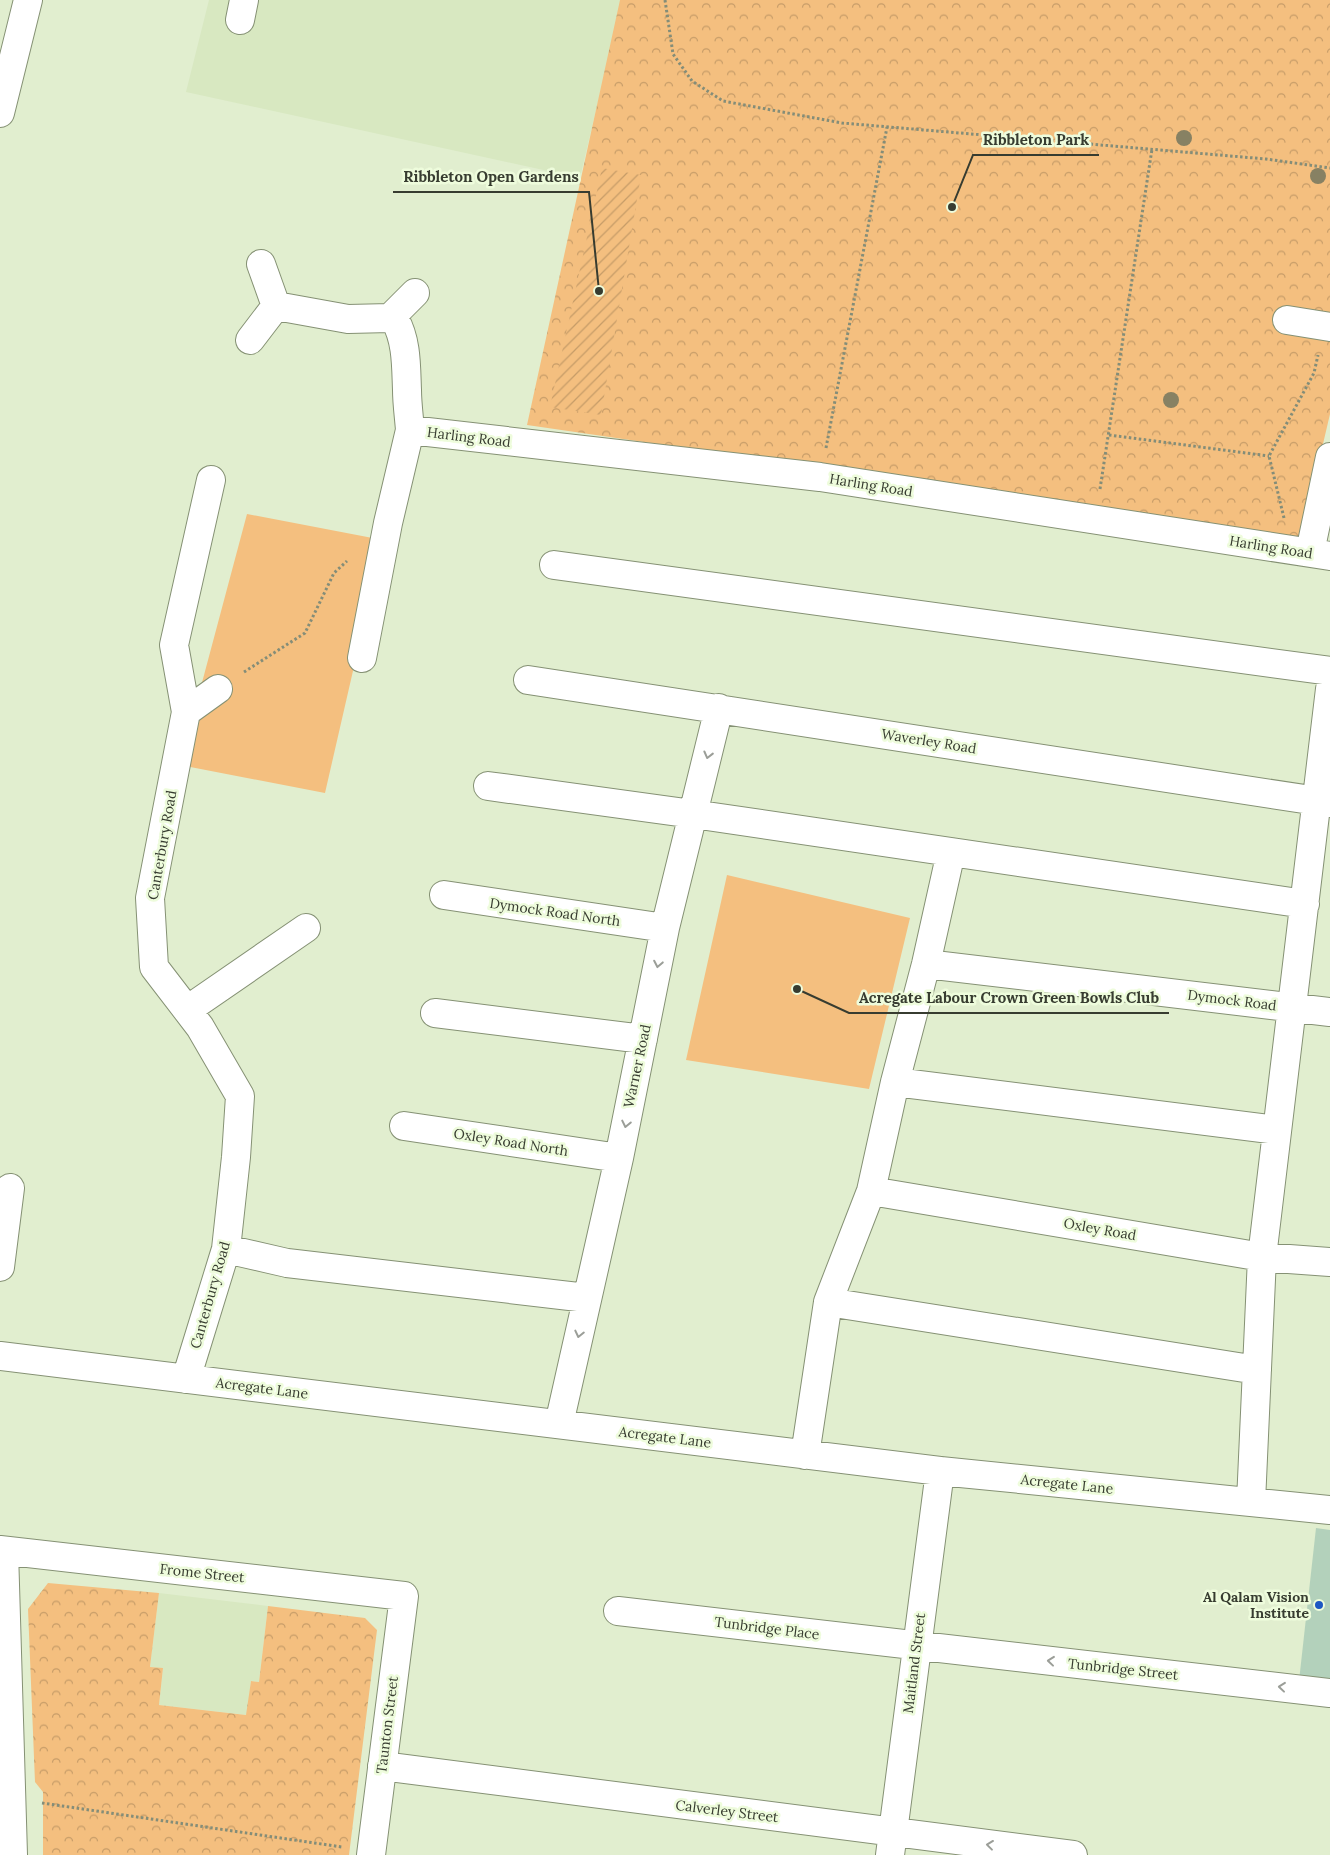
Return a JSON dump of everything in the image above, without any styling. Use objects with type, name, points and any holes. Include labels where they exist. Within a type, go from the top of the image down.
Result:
[{"type":"street","points":[[0,113],[28,0]]},
{"type":"street","points":[[261,264],[276,306]]},
{"type":"street","points":[[276,306],[340,318],[390,318],[415,293]]},
{"type":"street","points":[[250,340],[276,306]]},
{"type":"street","name":"Harling Road","points":[[362,658],[388,523],[410,430],[406,359],[401,335],[395,320],[390,318]]},
{"type":"street","points":[[1287,320],[1328,327]]},
{"type":"street","name":"Harling Road","points":[[410,430],[820,477],[1310,552]]},
{"type":"street","points":[[1310,552],[1330,457]]},
{"type":"street","points":[[211,480],[174,645],[186,712],[218,689]]},
{"type":"street","points":[[554,565],[1330,671]]},
{"type":"street","name":"Waverley Road","points":[[528,680],[1323,802]]},
{"type":"street","points":[[1251,1502],[1262,1257],[1305,904],[1323,802],[1330,689]]},
{"type":"street","name":"Warner Road","points":[[559,1424],[619,1158],[665,928],[720,708]]},
{"type":"street","name":"Canterbury Road","points":[[186,712],[150,898],[154,967],[200,1027],[240,1096],[236,1158],[226,1249],[186,1379]]},
{"type":"street","points":[[488,786],[693,814],[1305,904]]},
{"type":"street","points":[[805,1455],[828,1302],[871,1190],[895,1082],[926,964],[950,852]]},
{"type":"street","name":"Dymock Road North","points":[[444,895],[665,928]]},
{"type":"street","points":[[187,1010],[306,928]]},
{"type":"street","name":"Dymock Road","points":[[926,964],[1330,1012]]},
{"type":"street","points":[[435,1013],[643,1039]]},
{"type":"street","points":[[895,1082],[1277,1130]]},
{"type":"street","name":"Oxley Road North","points":[[404,1126],[619,1158]]},
{"type":"street","points":[[0,1267],[10,1188]]},
{"type":"street","name":"Oxley Road","points":[[871,1190],[1262,1257],[1330,1262]]},
{"type":"street","points":[[226,1249],[287,1262],[587,1298]]},
{"type":"street","points":[[828,1302],[1256,1370]]},
{"type":"street","name":"Acregate Lane","points":[[0,1356],[940,1471],[1330,1510]]},
{"type":"street","name":"Maitland Street","points":[[891,1844],[940,1471]]},
{"type":"street","points":[[2,1550],[13,1855]]},
{"type":"street","name":"Frome Street","points":[[2,1550],[404,1596]]},
{"type":"street","name":"Taunton Street","points":[[371,1853],[404,1596]]},
{"type":"street","name":"Tunbridge Place","points":[[618,1610],[916,1646]]},
{"type":"street","name":"Tunbridge Street","points":[[916,1646],[1330,1693]]},
{"type":"street","name":"Calverley Street","points":[[382,1766],[891,1844],[1073,1855]]},
{"type":"path","points":[[665,0],[673,54],[692,81],[724,101],[842,123],[1266,159],[1330,168]]},
{"type":"path","points":[[820,477],[887,127]]},
{"type":"path","points":[[1096,520],[1152,149]]},
{"type":"path","points":[[1269,456],[1314,373],[1328,327]]},
{"type":"path","points":[[1109,435],[1269,456]]},
{"type":"path","points":[[1269,456],[1310,552]]},
{"type":"path","points":[[218,689],[305,633],[334,573],[352,557]]},
{"type":"path","points":[[11,1798],[371,1853]]},
{"type":"shaded area","points":[[209,0],[622,0],[580,178],[186,92]]},
{"type":"shaded area","points":[[159,1593],[268,1606],[259,1682],[251,1681],[247,1715],[159,1705],[163,1669],[150,1667]]},
{"type":"green space","points":[[620,0],[1330,0],[1330,414],[1301,538],[527,425]]},
{"type":"green space","points":[[602,168],[641,175],[601,415],[550,407]]},
{"type":"green space","points":[[247,514],[383,540],[325,793],[180,765]]},
{"type":"green space","points":[[727,875],[910,918],[869,1089],[686,1060]]},
{"type":"green space","points":[[48,1583],[159,1593],[150,1667],[163,1668],[159,1705],[246,1715],[251,1681],[259,1682],[268,1606],[365,1618],[377,1630],[349,1855],[43,1855],[43,1792],[35,1782],[28,1609]]},
{"type":"building","name":"Al Qalam Vision Institute","points":[[1316,1528],[1330,1530],[1330,1684],[1299,1681]]},
{"type":"place","name":"Ribbleton Park","points":[[952,207]]},
{"type":"place","name":"Ribbleton Open Gardens","points":[[599,291]]},
{"type":"place","name":"Acregate Labour Crown Green Bowls Club","points":[[797,989]]},
{"type":"place","name":"Al Qalam Vision Institute","points":[[1319,1605]]}]
